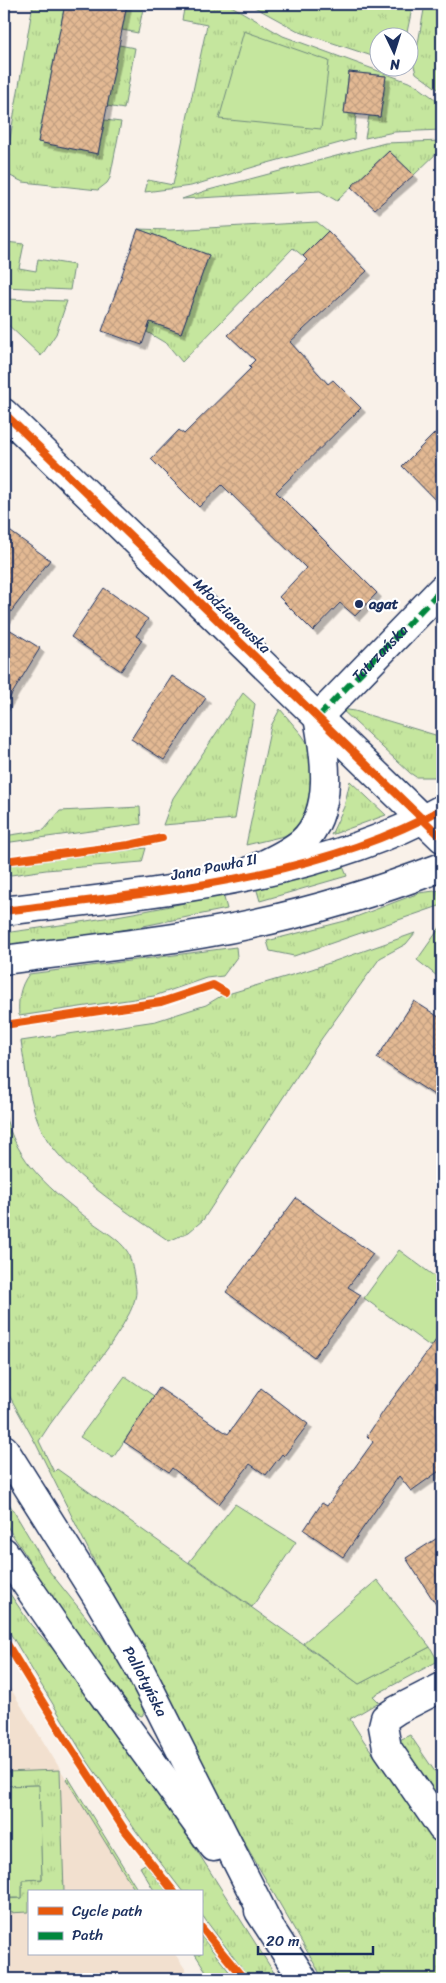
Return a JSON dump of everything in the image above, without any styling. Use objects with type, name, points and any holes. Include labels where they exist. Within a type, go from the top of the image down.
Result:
[{"type":"street","name":"Młodzianowska","points":[[4,413],[318,717],[436,822]]},
{"type":"street","name":"Tatrzańska","points":[[318,717],[442,589]]},
{"type":"street","name":"Jana Pawła II","points":[[239,877],[301,843],[311,832],[322,801],[326,772],[318,717]]},
{"type":"street","name":"Jana Pawła II","points":[[4,911],[187,887],[239,877],[340,852],[398,831],[436,822]]},
{"type":"street","points":[[4,960],[199,934],[271,920],[345,901],[442,867]]},
{"type":"street","name":"Pallotyńska","points":[[4,1449],[140,1670],[269,1925]]},
{"type":"street","name":"Pallotyńska","points":[[4,1552],[98,1688],[269,1925],[303,1979]]},
{"type":"street","points":[[442,1687],[397,1710],[385,1718],[383,1726],[387,1748],[442,1828]]},
{"type":"shaded area","points":[[4,1678],[135,1890],[28,1890],[28,1956],[176,1956],[192,1979],[4,1979]]},
{"type":"green space","points":[[33,4],[65,4],[38,142],[98,154],[105,120],[121,122],[110,178],[98,190],[23,182],[4,173]]},
{"type":"green space","points":[[127,4],[144,4],[138,33],[122,30]]},
{"type":"green space","points":[[185,4],[228,4],[283,36],[368,67],[368,74],[349,72],[344,112],[356,114],[354,139],[191,186],[145,192],[148,180],[173,185],[207,25],[182,20]]},
{"type":"green space","points":[[249,4],[413,4],[408,28],[368,28],[368,55],[300,32]]},
{"type":"green space","points":[[425,4],[442,4],[442,92],[418,74],[418,43]]},
{"type":"green space","points":[[244,31],[329,61],[321,129],[219,119]]},
{"type":"green space","points":[[119,45],[135,48],[124,109],[107,106]]},
{"type":"green space","points":[[386,78],[398,78],[414,84],[442,104],[442,130],[394,132],[365,138],[369,116],[380,117]]},
{"type":"green space","points":[[442,141],[442,153],[440,150],[414,175],[389,151],[337,201],[320,191],[182,199],[205,191],[385,143]]},
{"type":"green space","points":[[317,222],[328,231],[303,256],[293,248],[182,362],[167,344],[147,332],[150,322],[181,333],[209,255],[138,229],[170,230]]},
{"type":"green space","points":[[5,242],[24,244],[19,268],[36,271],[38,259],[74,265],[70,290],[4,287]]},
{"type":"green space","points":[[4,299],[67,301],[56,334],[41,356],[4,321]]},
{"type":"green space","points":[[243,693],[255,704],[235,819],[163,825],[173,798]]},
{"type":"green space","points":[[280,709],[302,735],[314,753],[308,815],[296,829],[284,836],[246,845],[271,726]]},
{"type":"green space","points":[[341,709],[355,711],[442,737],[442,777],[416,777],[410,773]]},
{"type":"green space","points":[[350,781],[386,815],[331,835],[344,807]]},
{"type":"green space","points":[[140,807],[141,824],[4,843],[4,836],[44,830],[60,811]]},
{"type":"green space","points":[[146,848],[142,862],[46,870],[4,876],[4,866]]},
{"type":"green space","points":[[342,864],[347,876],[260,901],[256,887]]},
{"type":"green space","points":[[442,890],[442,905],[294,956],[270,951],[267,941],[345,921],[419,893]]},
{"type":"green space","points":[[223,894],[227,909],[89,937],[4,949],[4,933],[114,916]]},
{"type":"green space","points":[[442,926],[442,980],[417,960]]},
{"type":"green space","points":[[415,933],[406,944],[380,958],[322,1038],[203,1220],[189,1232],[169,1241],[104,1195],[72,1169],[48,1141],[33,1105],[21,1041],[156,1021],[206,1005],[221,996],[312,969]]},
{"type":"green space","points":[[236,947],[237,957],[223,976],[206,978],[154,996],[19,1016],[20,994],[29,974]]},
{"type":"green space","points":[[4,1111],[17,1146],[38,1174],[63,1199],[124,1247],[129,1254],[135,1283],[136,1294],[134,1303],[119,1331],[39,1441],[54,1472],[57,1469],[359,1684],[430,1647],[438,1661],[373,1696],[379,1702],[350,1719],[442,1851],[442,1979],[323,1979],[209,1781],[102,1577],[36,1444],[4,1386]]},
{"type":"green space","points":[[399,1250],[442,1282],[442,1332],[431,1347],[364,1298]]},
{"type":"green space","points":[[125,1376],[154,1396],[113,1458],[80,1437]]},
{"type":"green space","points":[[4,1495],[50,1572],[132,1678],[144,1713],[142,1716],[131,1709],[81,1643],[10,1531],[3,1515]]},
{"type":"green space","points":[[235,1504],[296,1542],[252,1607],[189,1562]]},
{"type":"green space","points":[[377,1580],[430,1647],[359,1684],[303,1643]]},
{"type":"green space","points":[[4,1585],[31,1625],[60,1657],[170,1808],[278,1979],[250,1979],[202,1915],[202,1890],[181,1890],[136,1831],[86,1759],[4,1623]]},
{"type":"green space","points":[[410,1735],[442,1782],[442,1815],[393,1743]]},
{"type":"green space","points":[[60,1770],[64,1890],[28,1890],[28,1912],[7,1913],[6,1899],[22,1898],[22,1880],[42,1879],[38,1785],[4,1786],[4,1772]]},
{"type":"green space","points":[[68,1777],[138,1890],[135,1890],[66,1779]]},
{"type":"green space","points":[[39,1785],[42,1879],[22,1880],[22,1898],[4,1898],[4,1786]]},
{"type":"green space","points":[[145,1864],[165,1890],[154,1890],[140,1867]]},
{"type":"green space","points":[[202,1937],[235,1979],[211,1979],[196,1956],[202,1956]]},
{"type":"building","points":[[65,4],[127,4],[98,154],[38,142]]},
{"type":"building","points":[[349,72],[368,74],[368,78],[386,78],[380,117],[344,113]]},
{"type":"building","points":[[389,151],[414,175],[375,209],[351,187]]},
{"type":"building","points":[[138,229],[209,255],[181,333],[150,322],[142,345],[102,331]]},
{"type":"building","points":[[328,231],[367,271],[290,342],[328,384],[333,380],[361,408],[276,492],[377,593],[355,616],[340,603],[313,631],[279,597],[306,568],[222,485],[199,507],[151,459],[179,430],[184,434],[251,368],[249,366],[255,360],[228,335],[307,260],[303,256]]},
{"type":"building","points":[[442,426],[442,507],[402,466]]},
{"type":"building","points":[[4,527],[50,560],[4,621]]},
{"type":"building","points":[[104,588],[148,619],[136,636],[142,640],[121,671],[71,637]]},
{"type":"building","points":[[4,626],[40,648],[4,707]]},
{"type":"building","points":[[172,676],[206,698],[164,760],[131,739]]},
{"type":"building","points":[[414,1001],[442,1019],[442,1100],[377,1058]]},
{"type":"building","points":[[296,1198],[373,1254],[348,1287],[361,1295],[314,1357],[226,1292]]},
{"type":"building","points":[[442,1332],[442,1469],[411,1491],[399,1476],[343,1557],[304,1530],[322,1503],[327,1506],[373,1442],[367,1436]]},
{"type":"building","points":[[159,1388],[228,1434],[261,1388],[308,1424],[284,1456],[282,1454],[266,1475],[250,1464],[219,1504],[172,1468],[169,1472],[124,1442]]},
{"type":"building","points":[[442,1535],[442,1614],[406,1558]]},
{"type":"marked path","points":[[318,717],[442,589]]},
{"type":"cycle path","points":[[4,413],[442,838]]},
{"type":"cycle path","points":[[4,911],[172,890],[285,868],[340,852],[393,833],[442,809]]},
{"type":"cycle path","points":[[4,861],[129,845],[162,838]]},
{"type":"cycle path","points":[[4,1025],[161,1002],[213,985],[225,992]]},
{"type":"cycle path","points":[[4,1639],[69,1745],[124,1829],[172,1890]]},
{"type":"cycle path","points":[[202,1928],[244,1979]]},
{"type":"place","name":"agat","points":[[359,604]]}]
